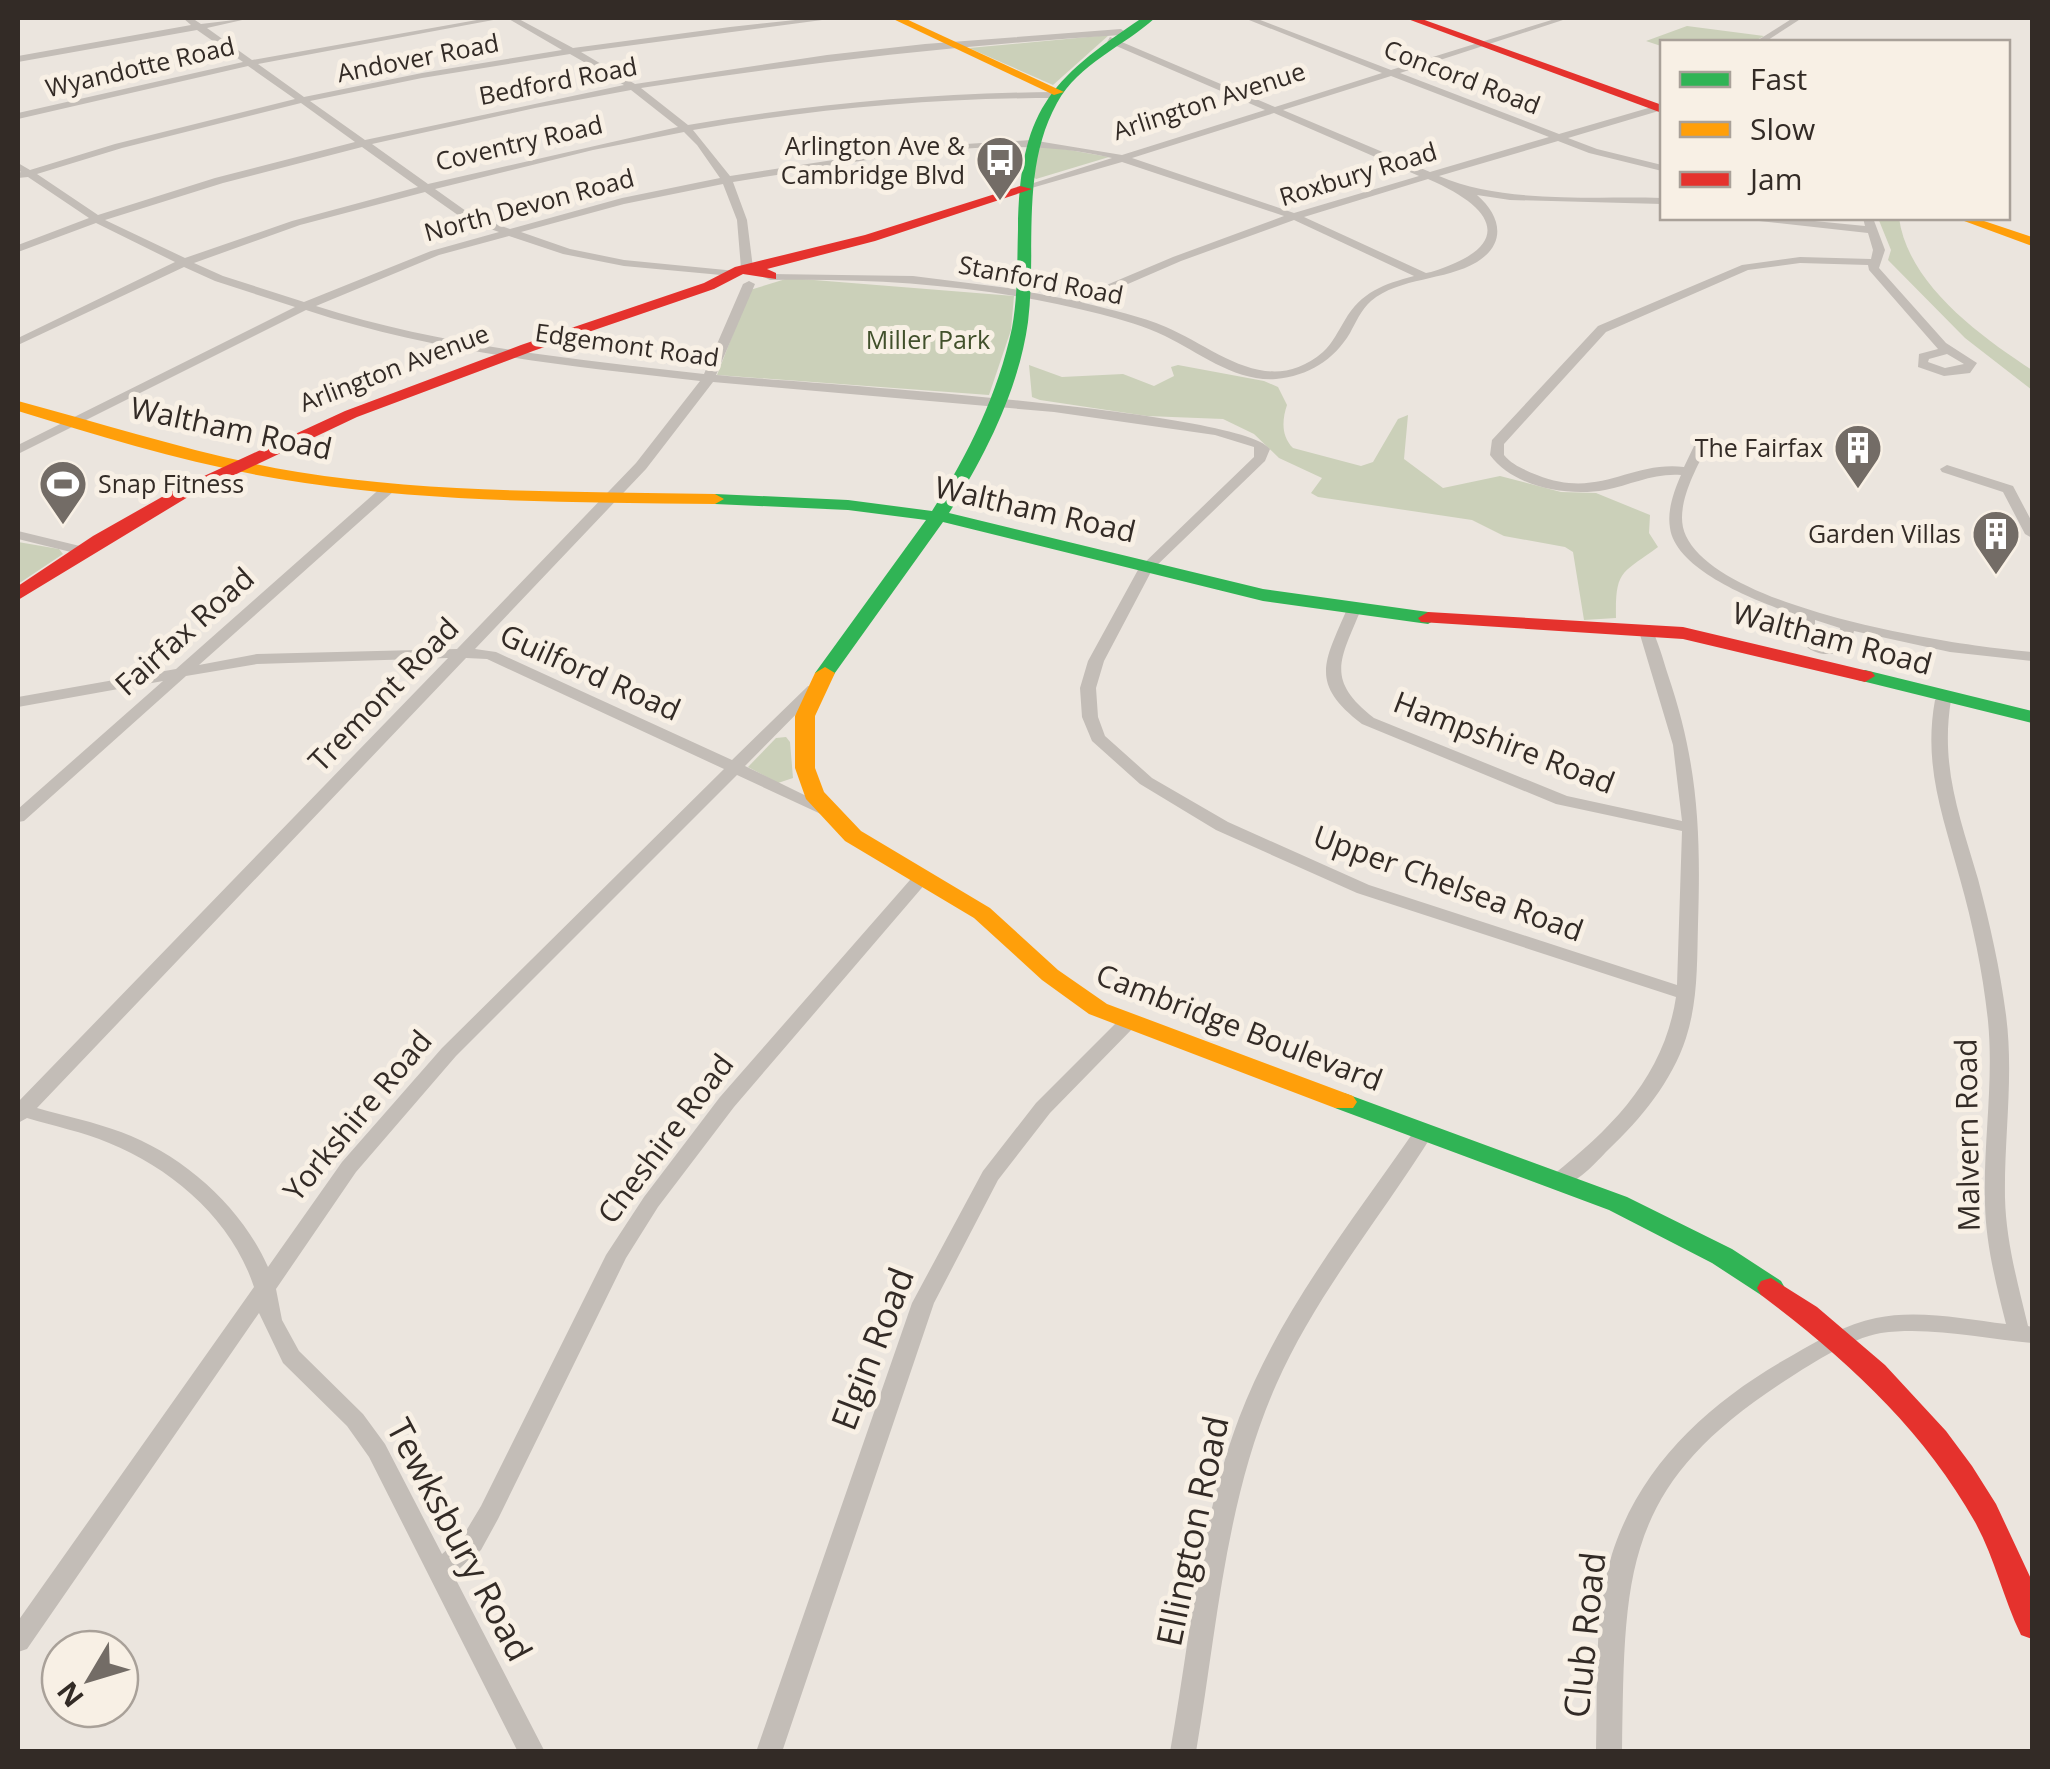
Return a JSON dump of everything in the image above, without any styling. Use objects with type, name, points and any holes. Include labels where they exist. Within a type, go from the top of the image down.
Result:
[{"type":"street","name":"Stanford Road","points":[[187,18],[469,218],[504,233],[624,264],[750,276],[911,282],[1025,294],[1173,334],[1240,372],[1271,376],[1328,356],[1340,344],[1366,299],[1424,276]]},
{"type":"street","points":[[18,58],[247,18]]},
{"type":"street","name":"Wyandotte Road","points":[[20,115],[249,62],[500,18]]},
{"type":"street","name":"Tremont Road","points":[[19,1112],[613,497],[675,426],[708,380],[750,276],[738,200],[728,179],[690,129],[633,86],[512,18]]},
{"type":"street","name":"Andover Road","points":[[21,172],[303,101],[570,51],[833,18]]},
{"type":"street","points":[[896,18],[1057,93]]},
{"type":"street","name":"Cambridge Boulevard","points":[[1149,18],[1116,36],[1080,65],[1057,93],[1031,143],[1024,189],[1025,294],[1016,349],[998,401],[941,516],[814,688],[803,725],[805,770],[830,812],[861,842],[985,916],[1069,993],[1129,1021],[1620,1204],[1711,1248],[1760,1278],[1843,1338],[1922,1422],[1954,1464],[2008,1560],[2032,1625]]},
{"type":"street","name":"Concord Road","points":[[1248,18],[1558,138],[1628,162],[1660,168]]},
{"type":"street","points":[[1410,18],[1660,107]]},
{"type":"street","name":"Arlington Avenue","points":[[18,594],[79,550],[232,466],[355,410],[511,352],[1564,18]]},
{"type":"street","points":[[1763,40],[1798,18]]},
{"type":"street","points":[[1116,36],[1274,110],[1462,190],[1486,207],[1494,226],[1486,248],[1464,262],[1424,276]]},
{"type":"street","name":"Bedford Road","points":[[18,249],[93,219],[210,182],[362,143],[633,86],[808,61],[1116,36]]},
{"type":"street","name":"Coventry Road","points":[[18,342],[184,263],[292,224],[518,164],[690,129],[869,103],[1057,93]]},
{"type":"street","name":"Roxbury Road","points":[[1073,304],[1177,259],[1294,216],[1660,109]]},
{"type":"street","name":"North Devon Road","points":[[18,450],[305,306],[407,263],[622,201],[728,179],[917,150],[1031,143],[1089,149],[1294,216],[1424,276]]},
{"type":"street","name":"Edgemont Road","points":[[21,172],[93,219],[184,263],[305,306],[422,335],[708,380],[998,401],[1219,433],[1251,440],[1263,449]]},
{"type":"street","points":[[1462,190],[1510,197],[1660,202]]},
{"type":"street","points":[[1486,207],[1510,197]]},
{"type":"street","points":[[1796,220],[1869,224],[1879,250],[1872,262]]},
{"type":"street","points":[[1969,220],[2032,242]]},
{"type":"street","points":[[1690,472],[1653,469],[1606,486],[1560,488],[1503,463],[1497,456],[1498,443],[1602,329],[1746,267],[1800,260],[1872,262]]},
{"type":"street","points":[[1872,262],[1895,294],[1948,350]]},
{"type":"street","name":"Waltham Road","points":[[18,406],[167,451],[232,466],[389,488],[825,502],[941,516],[1048,539],[1146,568],[1266,596],[1458,620],[1645,628],[1824,658],[1943,700],[2032,716]]},
{"type":"street","name":"Upper Chelsea Road","points":[[1263,449],[1260,458],[1146,568],[1096,661],[1088,688],[1090,718],[1098,738],[1146,781],[1222,826],[1363,889],[1684,993]]},
{"type":"street","points":[[1699,449],[1677,510],[1677,532],[1696,561],[1727,583],[1807,613],[1957,650],[2032,657]]},
{"type":"street","points":[[1947,469],[2008,488],[2032,534]]},
{"type":"street","name":"Fairfax Road","points":[[18,817],[389,488]]},
{"type":"street","points":[[18,535],[79,550]]},
{"type":"street","name":"Hampshire Road","points":[[1354,610],[1335,653],[1332,682],[1342,701],[1368,721],[1562,800],[1691,828]]},
{"type":"street","points":[[1807,613],[1808,642],[1824,658]]},
{"type":"street","points":[[1824,658],[1828,618]]},
{"type":"street","points":[[1824,658],[1844,646],[1848,623]]},
{"type":"street","points":[[1560,1180],[1610,1138],[1644,1098],[1671,1054],[1688,976],[1691,828],[1681,747],[1645,628]]},
{"type":"street","name":"Guilford Road","points":[[18,702],[257,659],[491,655],[830,812]]},
{"type":"street","name":"Yorkshire Road","points":[[18,1641],[349,1166],[427,1076],[814,688]]},
{"type":"street","name":"Malvern Road","points":[[1943,700],[1936,725],[1936,761],[1976,903],[2000,1060],[1994,1144],[1996,1224],[2026,1334]]},
{"type":"street","name":"Cheshire Road","points":[[441,1570],[472,1543],[490,1512],[617,1255],[651,1202],[727,1102],[922,876]]},
{"type":"street","name":"Elgin Road","points":[[769,1752],[923,1303],[945,1258],[1000,1163],[1043,1108],[1129,1021]]},
{"type":"street","name":"Tewksbury Road","points":[[19,1112],[114,1137],[172,1167],[196,1185],[247,1244],[264,1284],[270,1320],[291,1357],[355,1420],[377,1451],[532,1752]]},
{"type":"street","name":"Ellington Road","points":[[1183,1752],[1220,1538],[1252,1415],[1303,1318],[1424,1132]]},
{"type":"street","name":"Club Road","points":[[1610,1752],[1613,1629],[1624,1555],[1644,1505],[1697,1433],[1780,1373],[1843,1338],[1880,1326],[2026,1334]]},
{"type":"green space","points":[[1687,26],[1764,36],[1757,40],[1660,40],[1660,46],[1646,41]]},
{"type":"green space","points":[[1109,35],[1053,85],[969,48]]},
{"type":"green space","points":[[1037,146],[1109,157],[1036,179],[1032,176]]},
{"type":"green space","points":[[1879,220],[1900,220],[1905,242],[1931,286],[1969,324],[2032,370],[2032,390],[1965,338],[1888,260],[1891,250]]},
{"type":"green space","name":"Miller Park","points":[[789,278],[1014,296],[1011,330],[989,395],[717,375],[750,290]]},
{"type":"green space","points":[[1029,365],[1062,377],[1123,374],[1154,386],[1174,376],[1171,367],[1178,365],[1264,381],[1278,387],[1287,405],[1284,428],[1293,448],[1361,466],[1373,462],[1398,419],[1408,415],[1404,459],[1443,488],[1500,476],[1561,492],[1596,493],[1650,515],[1649,533],[1658,547],[1623,574],[1617,590],[1616,618],[1584,620],[1573,552],[1565,547],[1504,536],[1472,520],[1318,497],[1311,493],[1322,478],[1279,458],[1254,434],[1223,419],[1147,416],[1040,400],[1032,397]]},
{"type":"green space","points":[[18,542],[59,549],[63,554],[18,584]]},
{"type":"green space","points":[[786,737],[790,742],[793,778],[778,783],[748,767],[776,738]]},
{"type":"traffic: fast","points":[[825,673],[926,535],[989,424],[1020,326],[1026,181],[1034,139],[1053,98],[1090,58],[1149,18]]},
{"type":"traffic: fast","points":[[715,499],[848,505],[957,519],[1263,595],[1428,618]]},
{"type":"traffic: fast","points":[[1865,676],[2032,717]]},
{"type":"traffic: fast","points":[[1344,1102],[1618,1203],[1722,1256],[1771,1288]]},
{"type":"traffic: slow","points":[[896,18],[1058,92]]},
{"type":"traffic: slow","points":[[1969,220],[2032,242]]},
{"type":"traffic: slow","points":[[18,406],[179,452],[343,483],[482,494],[715,499]]},
{"type":"traffic: slow","points":[[825,673],[805,716],[805,768],[814,794],[853,836],[982,913],[1050,975],[1098,1009],[1344,1102]]},
{"type":"traffic: jam","points":[[1410,18],[1660,108]]},
{"type":"traffic: jam","points":[[753,268],[870,238],[1025,189]]},
{"type":"traffic: jam","points":[[18,594],[99,540],[182,493],[351,414],[709,286],[740,270],[756,269],[771,276]]},
{"type":"traffic: jam","points":[[1428,618],[1683,633],[1865,676]]},
{"type":"traffic: jam","points":[[1771,1288],[1875,1373],[1935,1439],[1986,1513],[2010,1562],[2032,1625]]},
{"type":"place","name":"Arlington Ave & Cambridge Blvd","points":[[1000,202]]},
{"type":"place","name":"The Fairfax","points":[[1858,490]]},
{"type":"place","name":"Snap Fitness","points":[[63,526]]},
{"type":"place","name":"Garden Villas","points":[[1996,576]]}]
